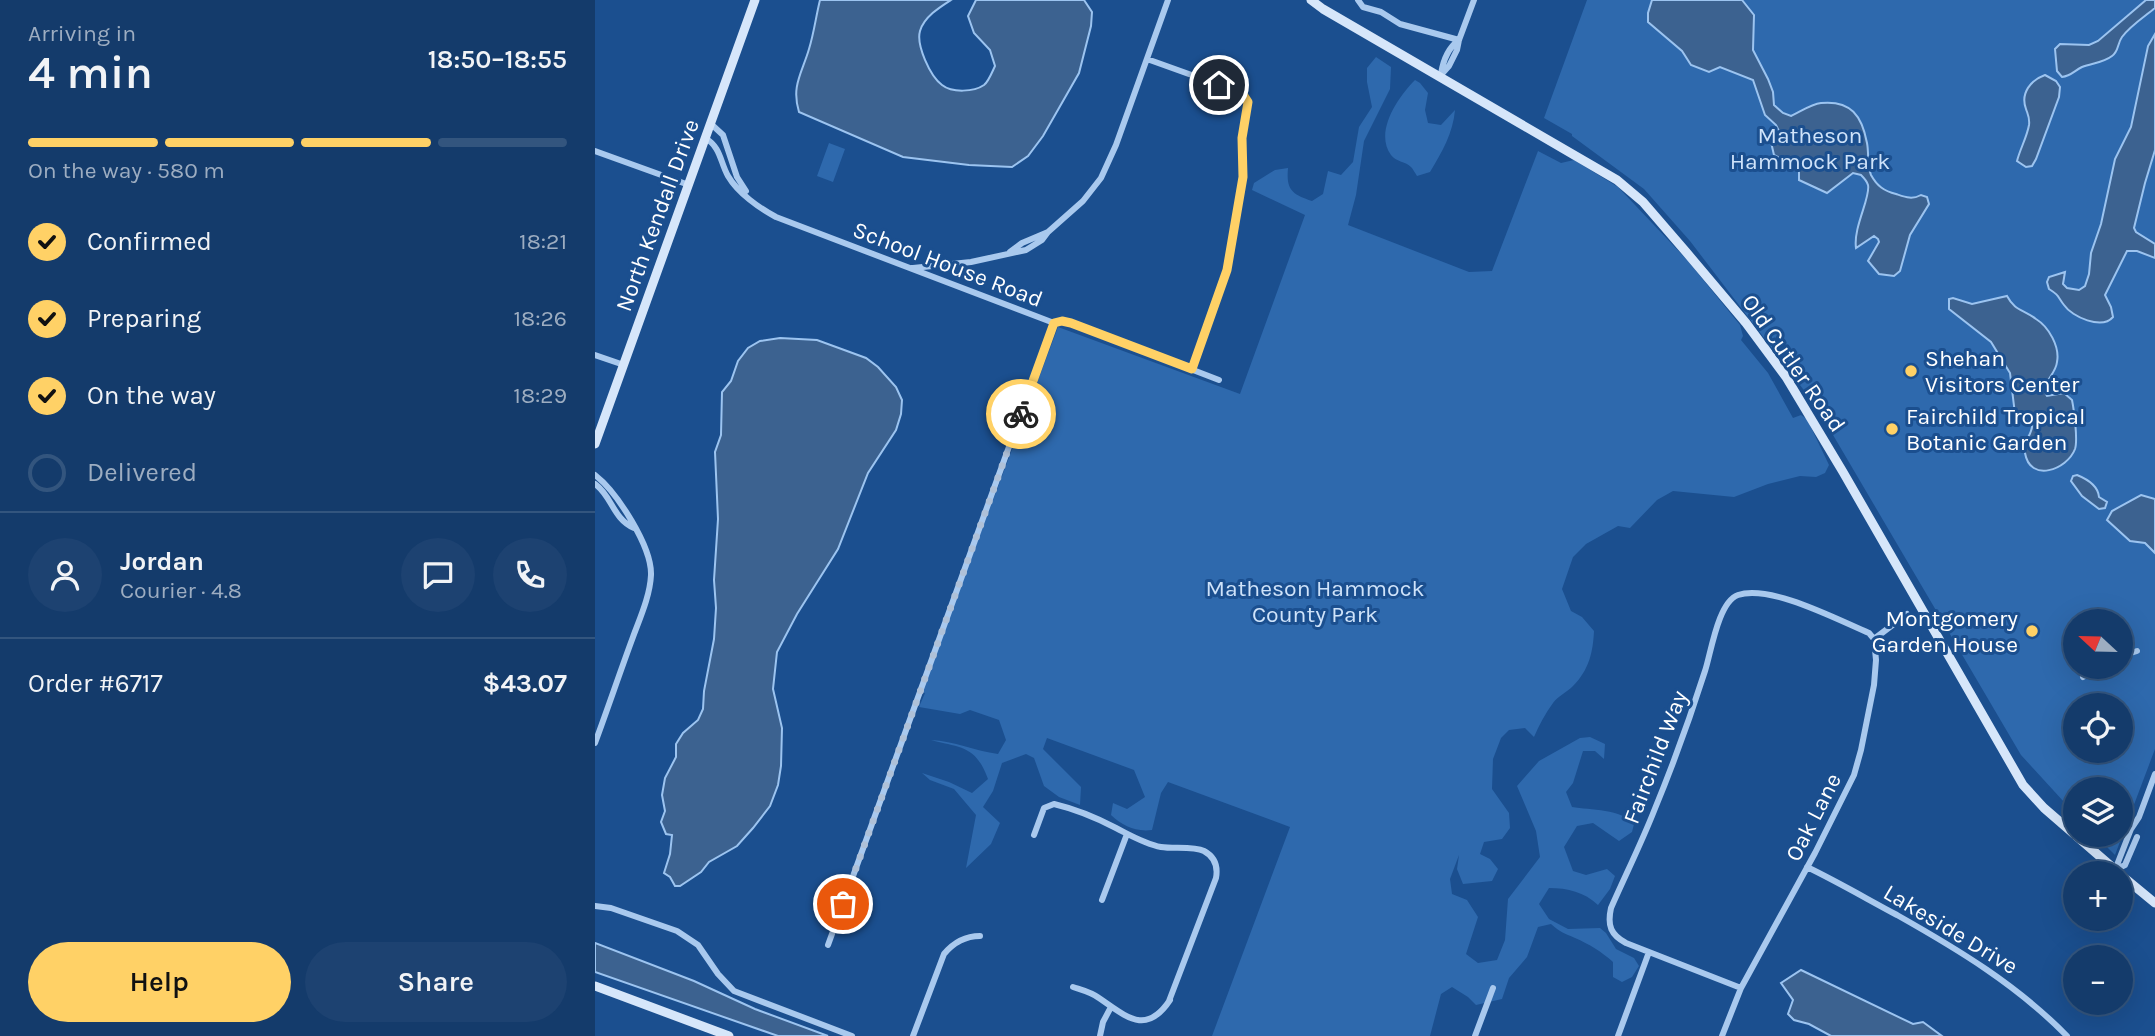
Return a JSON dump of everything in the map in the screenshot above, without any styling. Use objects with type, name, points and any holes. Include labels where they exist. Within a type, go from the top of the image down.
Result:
[{"type":"main road","name":"North Kendall Drive","points":[[595,444],[755,0]]},
{"type":"main road","name":"Old Cutler Road","points":[[1311,0],[1617,180],[1643,202],[1745,323],[1806,407],[2023,785],[2044,808],[2104,861]]},
{"type":"main road","name":"Old Cutler Road","points":[[2133,885],[2155,903]]},
{"type":"main road","points":[[595,986],[728,1036]]},
{"type":"street","points":[[912,268],[971,262],[1010,252],[1022,243],[1048,232],[1076,209],[1101,178],[1116,145],[1168,0]]},
{"type":"street","points":[[1358,0],[1363,7],[1381,12],[1401,24],[1459,40]]},
{"type":"street","points":[[1440,76],[1457,50],[1474,0]]},
{"type":"street","points":[[1147,59],[1239,92],[1248,102],[1242,138],[1243,177],[1227,270],[1192,369]]},
{"type":"street","name":"School House Road","points":[[710,123],[723,135],[737,177],[748,196]]},
{"type":"street","name":"School House Road","points":[[705,138],[716,146],[729,177],[743,193],[781,219],[1054,323],[1071,323],[1219,380]]},
{"type":"street","points":[[595,151],[689,186]]},
{"type":"street","points":[[828,945],[1054,323]]},
{"type":"street","points":[[595,355],[624,365]]},
{"type":"street","points":[[595,475],[628,514],[633,528],[647,549],[650,569],[650,582],[635,631],[595,743]]},
{"type":"street","points":[[595,484],[603,491],[620,519],[633,528]]},
{"type":"street","name":"Fairchild Way","points":[[1649,952],[1615,936],[1610,929],[1611,908],[1651,819],[1679,747],[1722,613],[1729,601],[1734,597],[1754,594],[1792,602],[1843,621],[1869,633],[1874,639]]},
{"type":"street","points":[[1874,639],[1907,614]]},
{"type":"street","name":"Oak Lane","points":[[1722,1036],[1741,988],[1843,798],[1857,765],[1875,675],[1874,639]]},
{"type":"street","points":[[2133,652],[2137,651]]},
{"type":"street","points":[[2122,861],[2131,829],[2139,817],[2155,774]]},
{"type":"street","points":[[1034,835],[1044,808],[1050,804],[1058,805],[1088,815],[1157,846],[1206,852],[1213,858],[1217,868],[1216,878],[1176,988],[1156,1019],[1143,1023],[1130,1021],[1098,997],[1073,987]]},
{"type":"street","points":[[2127,861],[2137,837],[2139,817]]},
{"type":"street","points":[[1102,900],[1126,834]]},
{"type":"street","name":"Lakeside Drive","points":[[1807,867],[1963,952],[2017,990],[2067,1036]]},
{"type":"street","points":[[595,906],[611,908],[677,931],[698,945],[717,974],[734,991],[852,1036]]},
{"type":"street","points":[[913,1036],[944,954],[964,938],[980,936]]},
{"type":"street","points":[[1618,1036],[1649,952],[1741,988]]},
{"type":"street","points":[[1475,1036],[1493,988]]},
{"type":"street","points":[[1100,1036],[1111,1007]]},
{"type":"green space","name":"Matheson Hammock Park","points":[[1587,0],[2155,0],[2155,749],[2133,807],[2133,777],[2063,777],[2063,801],[2021,755],[1816,406],[1690,241],[1644,189],[1572,134],[1544,118]]},
{"type":"green space","name":"Matheson Hammock County Park","points":[[1376,57],[1391,67],[1390,89],[1364,141],[1356,195],[1348,225],[1469,272],[1492,271],[1538,151],[1561,163],[1574,160],[1618,187],[1688,261],[1740,325],[1743,336],[1741,340],[1768,373],[1793,418],[1801,415],[1807,419],[1829,465],[1825,473],[1816,477],[1800,476],[1734,497],[1673,491],[1657,500],[1630,528],[1618,526],[1586,544],[1573,557],[1562,589],[1571,611],[1582,617],[1594,631],[1586,667],[1573,686],[1553,703],[1534,737],[1525,728],[1509,730],[1501,738],[1493,759],[1492,789],[1509,813],[1510,828],[1502,839],[1484,842],[1480,854],[1490,859],[1498,869],[1492,881],[1463,884],[1457,869],[1459,855],[1450,879],[1452,894],[1467,900],[1478,917],[1466,954],[1478,963],[1497,960],[1505,940],[1508,899],[1540,857],[1536,831],[1517,786],[1539,761],[1580,738],[1590,737],[1605,744],[1604,759],[1595,751],[1583,751],[1573,783],[1566,792],[1572,807],[1622,815],[1634,824],[1632,832],[1619,841],[1593,823],[1577,826],[1564,847],[1573,871],[1586,875],[1607,869],[1615,876],[1610,889],[1598,905],[1575,892],[1549,888],[1539,904],[1549,919],[1568,929],[1600,928],[1616,949],[1634,958],[1639,966],[1632,977],[1622,982],[1613,977],[1613,962],[1609,958],[1551,924],[1538,927],[1527,957],[1509,978],[1502,999],[1476,1005],[1452,987],[1441,994],[1430,1036],[1212,1036],[1290,827],[1168,782],[1161,793],[1152,830],[1130,827],[1111,815],[1113,803],[1127,809],[1145,797],[1134,770],[1047,738],[1043,749],[1081,787],[1080,805],[1059,797],[1044,786],[1034,758],[1026,754],[1002,763],[993,791],[983,807],[1000,823],[991,844],[966,868],[976,815],[954,789],[930,780],[922,773],[972,793],[988,779],[973,754],[959,747],[931,740],[998,754],[1006,740],[999,720],[970,710],[960,714],[919,707],[925,693],[921,692],[1058,327],[1240,394],[1305,215],[1252,190],[1254,183],[1275,170],[1288,168],[1289,186],[1295,193],[1312,201],[1323,194],[1328,171],[1341,175],[1353,162],[1359,127],[1372,107],[1367,68]]},
{"type":"green space","points":[[1415,80],[1428,93],[1425,110],[1428,123],[1441,125],[1455,110],[1443,150],[1430,172],[1417,176],[1409,165],[1391,155],[1385,136],[1395,105]]},
{"type":"green space","points":[[829,143],[845,149],[833,182],[817,176]]},
{"type":"green space","points":[[2107,847],[2118,847],[2115,855]]},
{"type":"shaded area","points":[[820,0],[951,0],[925,21],[919,37],[925,60],[937,81],[946,88],[963,91],[984,85],[995,66],[990,50],[974,33],[968,16],[976,0],[1084,0],[1092,12],[1079,73],[1043,136],[1028,156],[1012,167],[903,157],[799,112],[796,95],[798,80],[811,43]]},
{"type":"shaded area","points":[[1652,0],[1742,0],[1754,15],[1753,50],[1773,92],[1774,105],[1791,116],[1821,103],[1840,104],[1853,112],[1865,133],[1870,171],[1876,182],[1884,190],[1902,196],[1927,197],[1929,204],[1910,235],[1900,271],[1894,276],[1879,274],[1868,261],[1879,242],[1874,236],[1856,248],[1857,231],[1868,190],[1868,184],[1863,177],[1853,173],[1827,193],[1799,180],[1799,171],[1774,155],[1770,138],[1781,135],[1776,125],[1765,115],[1753,80],[1720,67],[1709,72],[1691,65],[1682,51],[1648,22]]},
{"type":"shaded area","points":[[2146,0],[2155,0],[2155,8],[2125,33],[2114,54],[2062,77],[2057,71],[2055,49],[2060,44],[2089,45],[2098,41]]},
{"type":"shaded area","points":[[2155,34],[2155,150],[2134,228],[2155,244],[2155,258],[2137,251],[2127,251],[2105,295],[2113,317],[2108,321],[2095,322],[2073,314],[2049,289],[2047,282],[2049,277],[2065,272],[2063,284],[2067,288],[2079,290],[2085,286],[2115,159],[2131,127],[2148,46]]},
{"type":"shaded area","points":[[2045,75],[2056,81],[2060,87],[2059,97],[2036,159],[2032,166],[2026,167],[2017,161],[2029,125],[2024,98],[2031,84]]},
{"type":"shaded area","points":[[2007,296],[2016,307],[2041,323],[2055,344],[2057,362],[2045,387],[2047,396],[2064,393],[2072,400],[2075,449],[2065,463],[2049,470],[2034,468],[2028,462],[2025,448],[2032,423],[2015,414],[2010,373],[1991,342],[1949,309],[1949,299],[1953,298],[1972,304]]},
{"type":"shaded area","points":[[780,338],[817,340],[866,358],[896,387],[902,400],[901,414],[896,430],[868,473],[838,549],[797,614],[777,652],[773,689],[782,728],[781,766],[778,785],[770,806],[737,846],[709,862],[701,872],[680,886],[675,886],[664,873],[672,835],[666,834],[661,822],[665,811],[662,795],[665,778],[676,757],[676,744],[683,733],[698,720],[703,709],[714,639],[718,519],[715,452],[721,435],[722,392],[731,381],[738,361],[748,348],[760,341]]},
{"type":"shaded area","points":[[2077,475],[2094,486],[2099,497],[2107,502],[2105,508],[2099,509],[2082,496],[2071,481],[2073,476]]},
{"type":"shaded area","points":[[2141,495],[2155,499],[2155,553],[2145,543],[2130,541],[2107,520],[2112,511]]},
{"type":"shaded area","points":[[595,943],[828,1036],[778,1036],[595,972]]},
{"type":"shaded area","points":[[1801,970],[1913,1024],[1923,1022],[1942,1036],[1831,1036],[1809,1024],[1794,1020],[1788,1014],[1793,1000],[1781,983]]},
{"type":"way so far","points":[[843,904],[1021,414]]},
{"type":"place","name":"Shehan Visitors Center","points":[[1911,371]]},
{"type":"place","name":"Fairchild Tropical Botanic Garden","points":[[1892,429]]},
{"type":"place","name":"Montgomery Garden House","points":[[2032,631]]},
{"type":"route","points":[[1021,414],[1054,323],[1071,323],[1192,369],[1226,277],[1244,163],[1242,138],[1248,102],[1242,93],[1219,85]]}]
